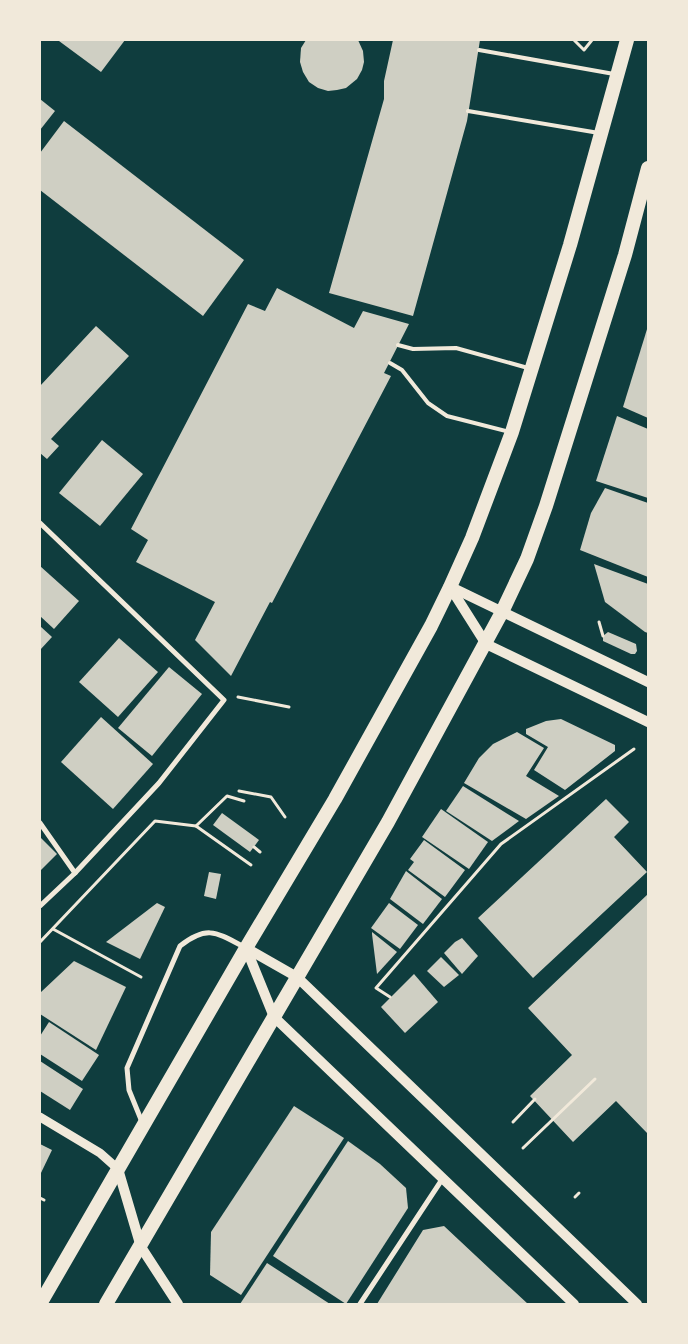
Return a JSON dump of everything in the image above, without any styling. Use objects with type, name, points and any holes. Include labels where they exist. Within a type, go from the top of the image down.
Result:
[{"type":"highway","points":[[40,1304],[263,918],[335,799],[431,626],[450,587],[472,538],[512,432],[570,245],[627,40]]},
{"type":"highway","points":[[106,1304],[388,822],[502,612],[527,559],[568,440],[625,255],[648,168]]},
{"type":"main road","points":[[450,587],[648,682]]},
{"type":"main road","points":[[450,587],[486,644],[648,722]]},
{"type":"main road","points":[[246,948],[297,977],[637,1304]]},
{"type":"main road","points":[[246,948],[274,1017],[574,1304]]},
{"type":"main road","points":[[118,1170],[141,1247],[178,1304]]},
{"type":"street","points":[[40,523],[224,700],[159,783],[75,873],[40,906]]},
{"type":"street","points":[[40,823],[75,873]]},
{"type":"street","points":[[144,1125],[129,1090],[127,1068],[180,946],[203,932],[224,936],[246,948]]},
{"type":"street","points":[[40,1117],[100,1153],[118,1170]]},
{"type":"street","points":[[360,1304],[443,1178]]},
{"type":"lane","points":[[479,50],[617,74]]},
{"type":"lane","points":[[468,111],[601,134]]},
{"type":"lane","points":[[398,345],[413,349],[456,348],[532,369]]},
{"type":"lane","points":[[390,363],[402,370],[428,403],[447,416],[512,432]]},
{"type":"path","points":[[574,40],[584,50],[592,40]]},
{"type":"path","points":[[599,622],[603,636]]},
{"type":"path","points":[[236,696],[289,707]]},
{"type":"path","points":[[390,997],[376,988],[501,844],[634,748]]},
{"type":"path","points":[[238,791],[271,797],[285,817]]},
{"type":"path","points":[[196,826],[227,796],[244,801]]},
{"type":"path","points":[[40,942],[156,821],[196,826],[251,865]]},
{"type":"path","points":[[254,846],[260,852]]},
{"type":"path","points":[[53,929],[141,977]]},
{"type":"path","points":[[524,1148],[595,1079]]},
{"type":"path","points":[[513,1122],[535,1099]]},
{"type":"path","points":[[575,1197],[579,1193]]},
{"type":"building","points":[[60,40],[125,40],[101,72]]},
{"type":"building","points":[[306,40],[358,40],[363,51],[364,62],[357,79],[346,88],[328,91],[318,88],[309,82],[300,62],[301,48]]},
{"type":"building","points":[[393,40],[480,40],[467,121],[413,316],[329,293],[384,99],[384,81]]},
{"type":"building","points":[[40,99],[55,111],[40,130]]},
{"type":"building","points":[[64,121],[244,260],[203,316],[40,190],[40,153]]},
{"type":"building","points":[[277,288],[354,328],[363,311],[409,324],[384,373],[391,376],[272,603],[270,602],[231,676],[195,640],[215,602],[136,562],[148,540],[131,529],[248,304],[265,311]]},
{"type":"building","points":[[96,326],[129,356],[51,439],[59,446],[47,459],[40,453],[40,386]]},
{"type":"building","points":[[648,326],[648,418],[623,407]]},
{"type":"building","points":[[617,416],[648,429],[648,498],[596,481]]},
{"type":"building","points":[[102,440],[143,474],[100,526],[59,493]]},
{"type":"building","points":[[605,488],[648,503],[648,577],[580,550],[591,513]]},
{"type":"building","points":[[594,564],[648,584],[648,633],[605,602]]},
{"type":"building","points":[[40,566],[79,601],[54,629],[40,616]]},
{"type":"building","points":[[40,626],[52,637],[40,650]]},
{"type":"building","points":[[608,632],[636,644],[637,651],[635,654],[631,654],[603,641],[603,636]]},
{"type":"building","points":[[119,638],[158,672],[118,717],[79,682]]},
{"type":"building","points":[[169,667],[202,694],[152,756],[118,728]]},
{"type":"building","points":[[101,717],[153,764],[113,809],[61,762]]},
{"type":"building","points":[[561,719],[615,745],[615,751],[565,790],[534,770],[548,747],[526,734],[526,729],[546,721]]},
{"type":"building","points":[[517,732],[544,748],[526,776],[559,796],[526,819],[464,783],[479,758],[493,744]]},
{"type":"building","points":[[463,786],[519,821],[492,841],[446,811]]},
{"type":"building","points":[[606,799],[629,822],[614,837],[647,872],[533,978],[478,918]]},
{"type":"building","points":[[441,809],[488,842],[469,869],[422,837]]},
{"type":"building","points":[[222,813],[259,840],[250,852],[213,825]]},
{"type":"building","points":[[40,837],[57,854],[40,871]]},
{"type":"building","points":[[424,840],[465,870],[445,897],[408,870],[414,862],[410,859]]},
{"type":"building","points":[[406,871],[442,899],[423,924],[390,899]]},
{"type":"building","points":[[209,872],[221,874],[216,899],[204,896]]},
{"type":"building","points":[[648,894],[648,1134],[616,1101],[573,1142],[530,1096],[572,1055],[528,1008]]},
{"type":"building","points":[[157,903],[165,907],[140,959],[106,942]]},
{"type":"building","points":[[389,903],[418,925],[400,949],[371,928]]},
{"type":"building","points":[[372,932],[397,952],[377,974],[372,934]]},
{"type":"building","points":[[462,938],[478,956],[462,974],[444,953]]},
{"type":"building","points":[[441,957],[459,975],[444,987],[427,971]]},
{"type":"building","points":[[74,961],[126,987],[96,1050],[40,1014],[40,993]]},
{"type":"building","points":[[414,974],[438,1002],[405,1033],[381,1007]]},
{"type":"building","points":[[49,1022],[99,1055],[82,1081],[40,1054],[40,1036]]},
{"type":"building","points":[[40,1061],[83,1089],[70,1110],[40,1091]]},
{"type":"building","points":[[294,1106],[344,1138],[241,1295],[210,1275],[211,1232]]},
{"type":"building","points":[[348,1141],[380,1164],[406,1188],[408,1208],[346,1304],[273,1256]]},
{"type":"building","points":[[40,1144],[52,1150],[40,1175]]},
{"type":"building","points":[[444,1226],[528,1304],[377,1304],[423,1230]]},
{"type":"building","points":[[267,1263],[330,1304],[240,1304]]}]
